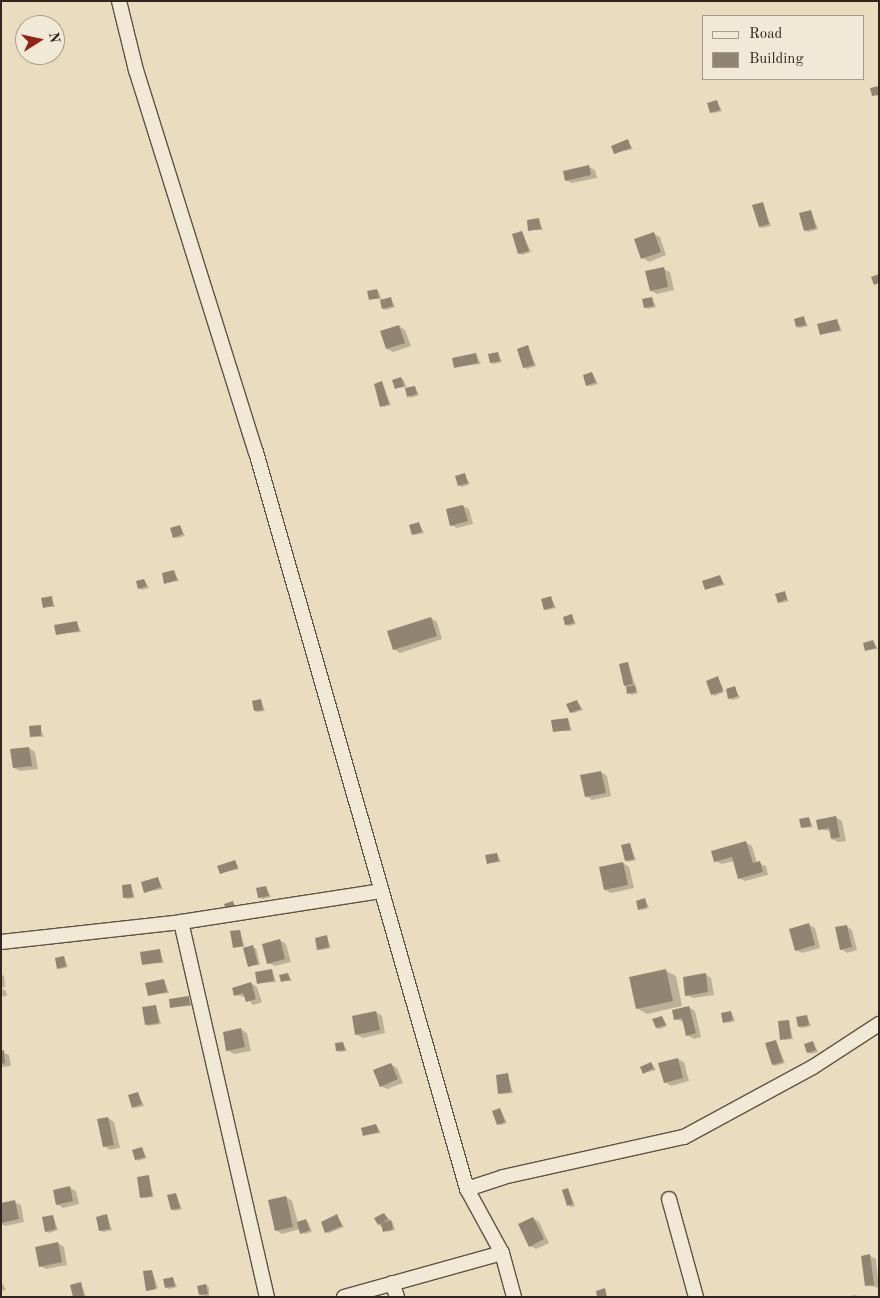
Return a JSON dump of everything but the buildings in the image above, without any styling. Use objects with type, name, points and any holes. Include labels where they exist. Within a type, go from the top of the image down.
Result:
[{"type":"street","points":[[119,1],[136,70],[256,452],[380,891],[467,1189],[502,1253],[514,1297]]},
{"type":"street","points":[[1,942],[181,922],[380,891]]},
{"type":"street","points":[[181,922],[267,1297]]},
{"type":"street","points":[[467,1189],[503,1177],[684,1137],[814,1067],[879,1024]]},
{"type":"street","points":[[669,1199],[696,1297]]},
{"type":"street","points":[[344,1297],[502,1253]]},
{"type":"street","points":[[392,1283],[397,1297]]}]
